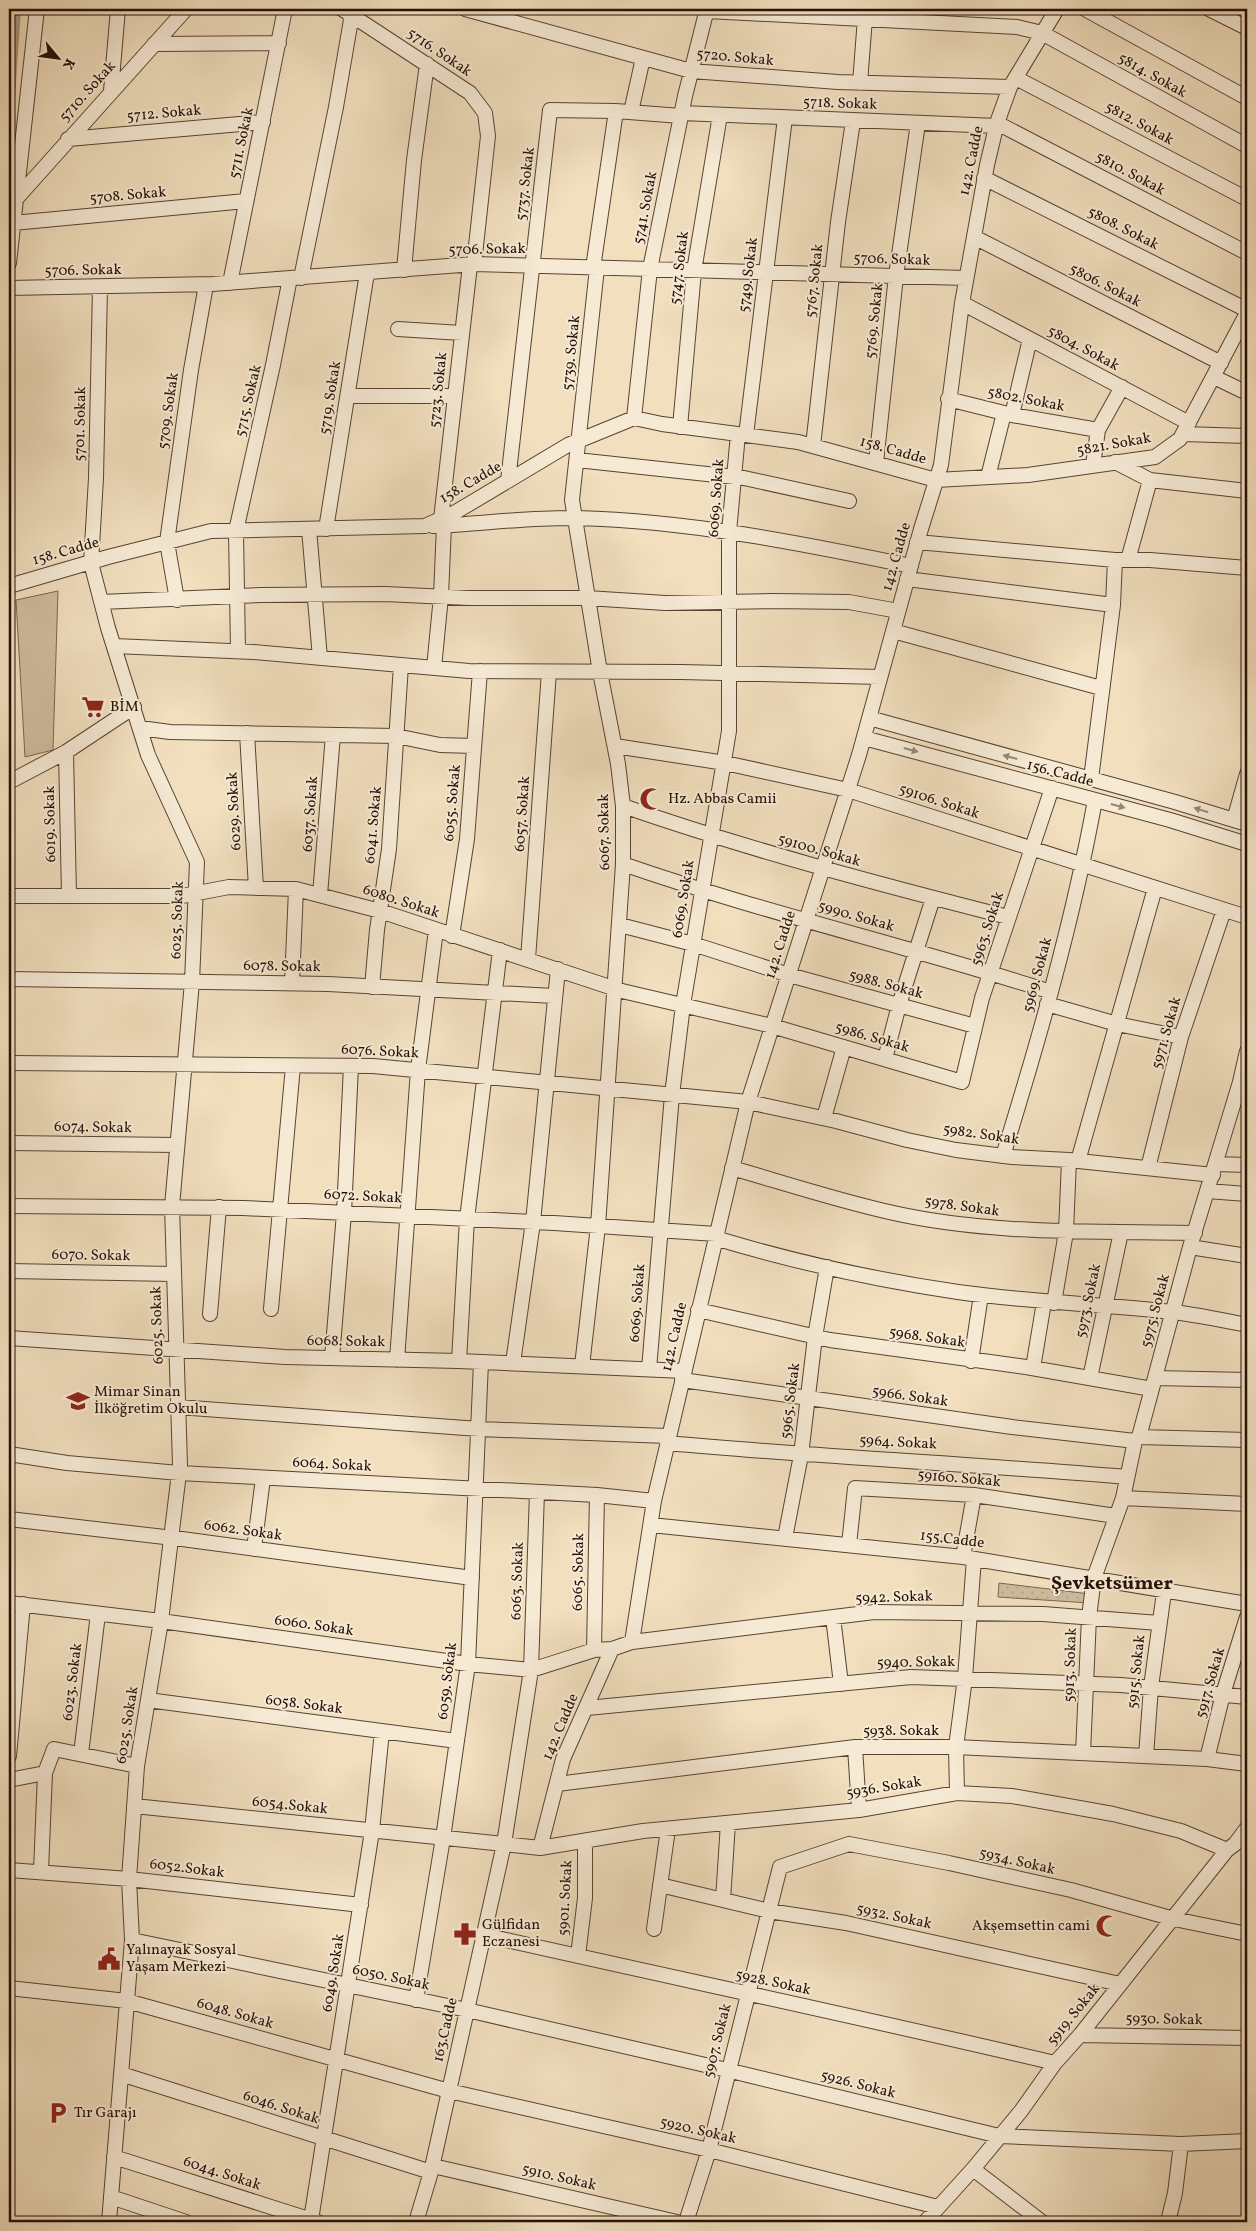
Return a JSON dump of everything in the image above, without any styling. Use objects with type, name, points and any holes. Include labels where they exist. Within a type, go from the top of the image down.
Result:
[{"type":"street","points":[[9,263],[37,9]]},
{"type":"street","points":[[111,91],[118,9]]},
{"type":"street","name":"5710. Sokak","points":[[16,199],[186,9]]},
{"type":"street","name":"5711. Sokak","points":[[230,283],[285,9]]},
{"type":"street","name":"5720. Sokak","points":[[465,9],[691,71],[860,83],[1013,82]]},
{"type":"street","name":"142. Cadde","points":[[632,1642],[654,1501],[748,1102],[864,738],[917,542],[941,465],[948,399],[966,278],[984,178],[997,124],[1013,82],[1057,9]]},
{"type":"street","points":[[1084,9],[1247,98]]},
{"type":"street","points":[[1209,9],[1247,28]]},
{"type":"street","name":"5814. Sokak","points":[[707,10],[1017,27],[1042,34],[1247,146]]},
{"type":"street","name":"5741. Sokak","points":[[634,418],[650,269],[681,114],[707,10]]},
{"type":"street","name":"5716. Sokak","points":[[347,12],[470,93],[485,113],[488,136],[472,264]]},
{"type":"street","name":"5715. Sokak","points":[[238,651],[236,531],[336,106],[347,12]]},
{"type":"street","points":[[860,83],[865,18]]},
{"type":"street","points":[[154,44],[279,43]]},
{"type":"street","points":[[631,112],[643,58]]},
{"type":"street","points":[[404,270],[414,160],[427,64]]},
{"type":"street","name":"5812. Sokak","points":[[1013,82],[1247,199]]},
{"type":"street","name":"5737. Sokak","points":[[508,481],[550,110],[681,114]]},
{"type":"street","name":"5739. Sokak","points":[[579,441],[595,268],[616,112]]},
{"type":"street","name":"5718. Sokak","points":[[681,114],[853,121],[997,124]]},
{"type":"street","name":"5747. Sokak","points":[[680,427],[694,271],[720,115]]},
{"type":"street","name":"5749. Sokak","points":[[742,435],[766,273],[785,118]]},
{"type":"street","name":"5767. Sokak","points":[[813,446],[832,274],[853,121]]},
{"type":"street","name":"5712. Sokak","points":[[68,139],[262,122]]},
{"type":"street","name":"5769. Sokak","points":[[876,464],[896,276],[918,123]]},
{"type":"street","name":"5810. Sokak","points":[[997,124],[1247,253]]},
{"type":"street","name":"5808. Sokak","points":[[984,178],[1246,317]]},
{"type":"street","name":"5708. Sokak","points":[[13,223],[246,202]]},
{"type":"street","name":"5806. Sokak","points":[[974,238],[1221,363]]},
{"type":"street","name":"5706. Sokak","points":[[9,288],[206,285],[472,264],[966,278]]},
{"type":"street","name":"5723. Sokak","points":[[434,668],[442,596],[443,522],[462,333],[472,264]]},
{"type":"street","name":"5719. Sokak","points":[[326,528],[367,273]]},
{"type":"street","name":"5709. Sokak","points":[[177,600],[167,542],[191,370],[206,285]]},
{"type":"street","name":"5701. Sokak","points":[[91,563],[96,478],[100,286]]},
{"type":"street","name":"5804. Sokak","points":[[962,303],[1122,387],[1186,428]]},
{"type":"street","name":"5821. Sokak","points":[[936,480],[1028,475],[1155,456],[1180,439],[1246,317]]},
{"type":"street","points":[[398,329],[462,333]]},
{"type":"street","points":[[988,477],[1030,339]]},
{"type":"street","points":[[1214,377],[1247,393]]},
{"type":"street","points":[[1093,465],[1098,430],[1122,387]]},
{"type":"street","points":[[348,396],[455,396]]},
{"type":"street","name":"5802. Sokak","points":[[948,399],[1008,414],[1098,430]]},
{"type":"street","name":"158. Cadde","points":[[9,586],[211,531],[425,526],[443,522],[508,481],[579,441],[634,418],[680,427],[798,442],[936,480]]},
{"type":"street","points":[[1186,428],[1247,436]]},
{"type":"street","name":"6069. Sokak","points":[[649,1369],[672,1095],[683,1005],[729,731],[729,532],[734,477],[742,435]]},
{"type":"street","name":"6067. Sokak","points":[[579,441],[572,500],[587,598],[615,746],[623,806],[623,864],[616,989],[598,1226],[582,1366]]},
{"type":"street","points":[[577,460],[734,477],[849,501]]},
{"type":"street","points":[[1115,462],[1150,480],[1247,491]]},
{"type":"street","points":[[1091,779],[1101,688],[1121,560],[1150,480]]},
{"type":"street","points":[[443,522],[575,518],[640,521],[729,532],[909,573],[1113,605]]},
{"type":"street","points":[[309,529],[313,595],[320,658]]},
{"type":"street","points":[[917,542],[1121,560],[1247,568]]},
{"type":"street","name":"6025. Sokak","points":[[91,563],[114,646],[148,755],[196,862],[192,982],[172,1206],[179,1473],[161,1621],[137,1766],[129,1879],[132,1940],[108,2222]]},
{"type":"street","points":[[101,602],[385,594],[587,598],[665,603],[849,602],[898,611]]},
{"type":"street","points":[[893,630],[1101,688]]},
{"type":"street","points":[[114,646],[238,651],[480,672],[730,673],[880,677]]},
{"type":"street","name":"6041. Sokak","points":[[372,987],[389,849],[401,665]]},
{"type":"street","name":"6055. Sokak","points":[[452,936],[467,839],[480,672]]},
{"type":"street","name":"6057. Sokak","points":[[528,959],[549,672]]},
{"type":"street","points":[[9,782],[66,752],[134,707]]},
{"type":"street","name":"156. Cadde","points":[[869,718],[1241,822]]},
{"type":"street","points":[[140,728],[170,732],[396,736],[440,745],[474,746]]},
{"type":"street","name":"6029. Sokak","points":[[247,733],[256,888]]},
{"type":"street","name":"6037. Sokak","points":[[320,895],[333,735]]},
{"type":"street","name":"156. Cadde","points":[[864,738],[1096,800],[1247,844]]},
{"type":"street","name":"59106. Sokak","points":[[615,746],[724,763],[848,790],[1247,917]]},
{"type":"street","name":"6019. Sokak","points":[[66,752],[69,896]]},
{"type":"street","points":[[1241,822],[1247,774]]},
{"type":"street","name":"5963. Sokak","points":[[962,1082],[990,973],[1052,788]]},
{"type":"street","name":"5969. Sokak","points":[[1003,1156],[1049,998],[1084,865],[1096,800]]},
{"type":"street","name":"59100. Sokak","points":[[623,806],[710,836],[822,869],[1008,917]]},
{"type":"street","name":"5990. Sokak","points":[[623,864],[702,892],[990,973],[1115,1024],[1181,1037]]},
{"type":"street","name":"6080. Sokak","points":[[9,896],[182,896],[229,887],[296,889],[380,911],[616,989],[772,1026]]},
{"type":"street","points":[[1032,1368],[1066,1232],[1074,1160],[1155,888]]},
{"type":"street","points":[[292,983],[296,889]]},
{"type":"street","points":[[885,1059],[899,1005],[933,898]]},
{"type":"street","name":"5971. Sokak","points":[[1148,1168],[1181,1037],[1224,910]]},
{"type":"street","name":"5988. Sokak","points":[[620,925],[693,944],[789,974],[975,1026]]},
{"type":"street","points":[[396,1360],[418,1070],[430,990],[436,930]]},
{"type":"street","points":[[459,1361],[467,1219],[486,1077],[500,950]]},
{"type":"street","points":[[513,1364],[533,1222],[558,969]]},
{"type":"street","name":"6078. Sokak","points":[[9,978],[292,983],[554,996]]},
{"type":"street","name":"5986. Sokak","points":[[772,1026],[962,1082]]},
{"type":"street","points":[[824,1118],[844,1047]]},
{"type":"street","name":"5975. Sokak","points":[[1094,1578],[1123,1498],[1137,1439],[1192,1240],[1215,1170],[1247,1051]]},
{"type":"street","name":"6076. Sokak","points":[[9,1063],[351,1066],[418,1070],[748,1102]]},
{"type":"street","points":[[271,1309],[293,1066]]},
{"type":"street","points":[[332,1358],[344,1213],[351,1066]]},
{"type":"street","name":"5982. Sokak","points":[[748,1102],[824,1118],[907,1140],[1003,1156],[1074,1160],[1148,1168],[1215,1170],[1247,1165]]},
{"type":"street","name":"6074. Sokak","points":[[9,1143],[177,1145]]},
{"type":"street","name":"5978. Sokak","points":[[732,1168],[889,1212],[1005,1229],[1122,1232],[1192,1240],[1247,1256]]},
{"type":"street","points":[[1207,1191],[1247,1194]]},
{"type":"street","name":"6072. Sokak","points":[[9,1206],[218,1207],[660,1230],[715,1236],[765,1253],[865,1276],[981,1294],[1049,1302],[1173,1312],[1247,1324]]},
{"type":"street","points":[[210,1314],[218,1207]]},
{"type":"street","name":"5973. Sokak","points":[[1090,1378],[1104,1307],[1122,1232]]},
{"type":"street","name":"5965. Sokak","points":[[785,1538],[801,1455],[815,1337],[827,1267]]},
{"type":"street","name":"6070. Sokak","points":[[9,1271],[173,1274]]},
{"type":"street","points":[[971,1360],[981,1294]]},
{"type":"street","name":"5968. Sokak","points":[[698,1310],[815,1337],[1090,1378],[1153,1384],[1247,1380]]},
{"type":"street","name":"6068. Sokak","points":[[9,1338],[175,1351],[649,1369],[683,1376]]},
{"type":"street","name":"6059. Sokak","points":[[416,2000],[443,1838],[468,1664],[481,1362]]},
{"type":"street","name":"5966. Sokak","points":[[683,1376],[807,1398],[1012,1427],[1137,1439],[1247,1440]]},
{"type":"street","name":"5964. Sokak","points":[[178,1407],[479,1429],[668,1439],[801,1455],[890,1458],[1127,1477]]},
{"type":"street","name":"6064. Sokak","points":[[9,1454],[67,1463],[179,1473],[597,1495],[654,1501]]},
{"type":"street","points":[[254,1549],[263,1478]]},
{"type":"street","name":"59160. Sokak","points":[[850,1545],[855,1488],[974,1495],[1116,1516]]},
{"type":"street","name":"6063. Sokak","points":[[531,1670],[537,1492]]},
{"type":"street","name":"6065. Sokak","points":[[594,1650],[597,1495]]},
{"type":"street","points":[[956,1793],[956,1747],[965,1678],[969,1613],[969,1558],[974,1495]]},
{"type":"street","points":[[1123,1498],[1247,1504]]},
{"type":"street","name":"6062. Sokak","points":[[9,1519],[472,1578]]},
{"type":"street","name":"155.Cadde","points":[[651,1525],[969,1558],[1094,1578],[1164,1592],[1247,1604]]},
{"type":"street","name":"5913. Sokak","points":[[1083,1753],[1089,1617],[1094,1578]]},
{"type":"street","name":"5915. Sokak","points":[[1146,1756],[1151,1686],[1164,1592]]},
{"type":"street","name":"6060. Sokak","points":[[9,1603],[161,1621],[468,1664],[531,1670],[594,1650],[612,1649]]},
{"type":"street","points":[[9,1756],[23,1604]]},
{"type":"street","name":"5942. Sokak","points":[[632,1642],[874,1612],[1043,1614],[1159,1623]]},
{"type":"street","name":"6023. Sokak","points":[[81,1754],[98,1614]]},
{"type":"street","points":[[833,1617],[841,1684]]},
{"type":"street","name":"5917. Sokak","points":[[1207,1759],[1223,1694],[1247,1617]]},
{"type":"street","points":[[612,1649],[632,1642]]},
{"type":"street","name":"142. Cadde","points":[[540,1848],[563,1760],[612,1649]]},
{"type":"street","name":"163.Cadde","points":[[416,2222],[432,2169],[504,1844],[531,1670]]},
{"type":"street","name":"5940. Sokak","points":[[587,1708],[911,1676],[1151,1686],[1247,1697]]},
{"type":"street","name":"6058. Sokak","points":[[148,1700],[457,1741]]},
{"type":"street","name":"6049. Sokak","points":[[315,2221],[323,2138],[349,1986],[372,1831],[382,1731]]},
{"type":"street","points":[[855,1747],[859,1810]]},
{"type":"street","name":"5938. Sokak","points":[[557,1784],[855,1747],[956,1747],[1207,1759],[1247,1764]]},
{"type":"street","points":[[41,1871],[45,1773],[54,1749],[137,1766]]},
{"type":"street","points":[[9,1780],[45,1773]]},
{"type":"street","name":"5936. Sokak","points":[[540,1848],[668,1829],[859,1810],[956,1793],[1012,1796],[1113,1814],[1237,1846]]},
{"type":"street","name":"6054.Sokak","points":[[134,1806],[443,1838]]},
{"type":"street","points":[[723,1900],[728,1823]]},
{"type":"street","name":"5919. Sokak","points":[[925,2222],[973,2169],[1120,1984],[1237,1846],[1247,1828]]},
{"type":"street","points":[[654,1929],[668,1829]]},
{"type":"street","points":[[443,1838],[540,1848]]},
{"type":"street","name":"5901. Sokak","points":[[578,1956],[585,1898],[585,1841]]},
{"type":"street","name":"5934. Sokak","points":[[780,1867],[850,1844],[949,1863],[1070,1890],[1174,1919],[1247,1934]]},
{"type":"street","name":"5907. Sokak","points":[[686,2222],[708,2150],[746,1994],[780,1867]]},
{"type":"street","name":"6052.Sokak","points":[[9,1870],[129,1879],[361,1905]]},
{"type":"street","name":"5932. Sokak","points":[[660,1885],[769,1911],[846,1923],[1120,1984]]},
{"type":"street","name":"5928. Sokak","points":[[484,1935],[916,2030],[1056,2064]]},
{"type":"street","name":"6050. Sokak","points":[[132,1940],[467,2010]]},
{"type":"street","name":"6048. Sokak","points":[[9,1988],[127,2001],[449,2091]]},
{"type":"street","name":"5926. Sokak","points":[[467,2010],[728,2070],[999,2136],[1181,2144],[1247,2141]]},
{"type":"street","name":"5930. Sokak","points":[[1080,2035],[1247,2038]]},
{"type":"street","name":"6046. Sokak","points":[[121,2074],[323,2138],[432,2169]]},
{"type":"street","name":"5920. Sokak","points":[[449,2091],[708,2150],[938,2207]]},
{"type":"street","points":[[1168,2222],[1181,2144]]},
{"type":"street","name":"6044. Sokak","points":[[114,2157],[315,2221]]},
{"type":"street","name":"5910. Sokak","points":[[432,2169],[677,2222]]},
{"type":"street","points":[[973,2169],[1038,2221]]},
{"type":"street","points":[[111,2197],[186,2222]]},
{"type":"shaded area","points":[[58,591],[53,750],[25,757],[16,600]]},
{"type":"shaded area","points":[[999,1583],[1090,1594],[1089,1603],[998,1597]]},
{"type":"waterway","points":[[9,97],[15,9]]},
{"type":"place","name":"BİM","points":[[93,707]]},
{"type":"place","name":"Hz. Abbas Camii","points":[[651,799]]},
{"type":"place","name":"Mimar Sinan İlköğretim Okulu","points":[[78,1401]]},
{"type":"place","name":"Akşemsettin cami","points":[[1107,1926]]},
{"type":"place","name":"Gülfidan Eczanesi","points":[[465,1934]]},
{"type":"place","name":"Yalınayak Sosyal Yaşam Merkezi","points":[[109,1959]]},
{"type":"place","name":"Tır Garajı","points":[[58,2113]]},
{"type":"district","name":"Şevketsümer","points":[[1112,1584]]}]
